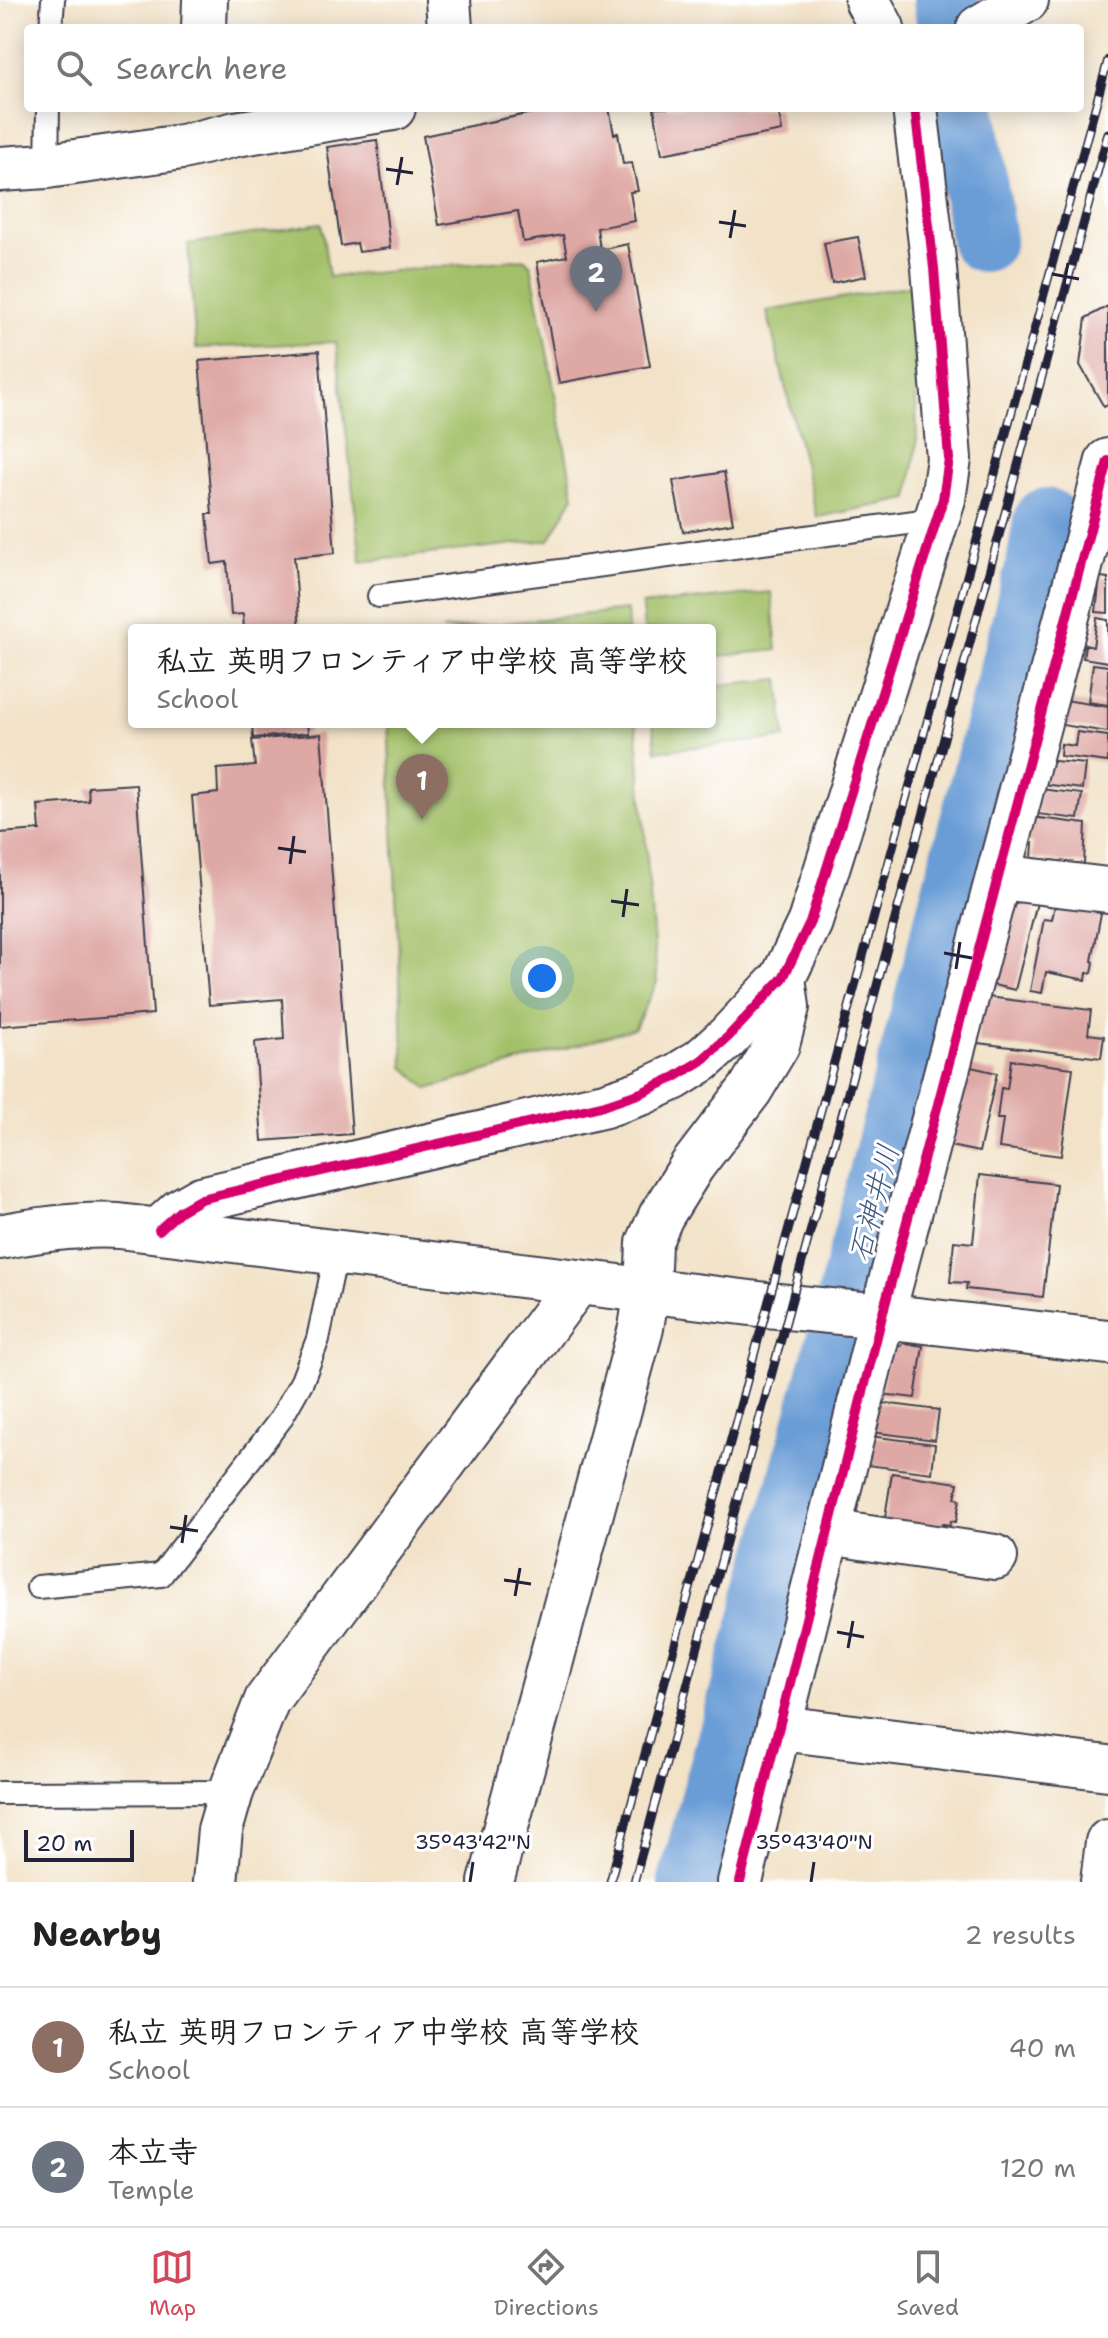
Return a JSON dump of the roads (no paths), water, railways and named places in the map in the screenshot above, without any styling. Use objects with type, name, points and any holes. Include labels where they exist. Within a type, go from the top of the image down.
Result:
[{"type":"street","points":[[204,24],[205,0]]},
{"type":"street","points":[[448,0],[450,24]]},
{"type":"street","points":[[867,0],[880,24]]},
{"type":"street","points":[[986,24],[1026,0]]},
{"type":"street","points":[[0,169],[47,166],[199,125],[236,134],[369,112]]},
{"type":"street","points":[[159,1230],[180,1211],[201,1199],[605,1105],[641,1093],[702,1060],[783,978],[810,922],[943,499],[949,459],[934,268],[915,112]]},
{"type":"street","points":[[740,1882],[828,1532],[876,1316],[999,877],[1108,461]]},
{"type":"street","points":[[999,877],[1108,890]]},
{"type":"street","points":[[491,1882],[641,1328],[647,1290],[649,1243],[661,1216],[692,1166],[750,1090],[777,1045],[787,1007],[783,978]]},
{"type":"street","points":[[0,1237],[82,1224],[159,1230],[791,1308],[1108,1342]]},
{"type":"street","points":[[215,1882],[220,1830],[231,1792],[267,1700],[578,1282]]},
{"type":"street","points":[[828,1532],[995,1557]]},
{"type":"street","points":[[780,1728],[1108,1768]]},
{"type":"street","points":[[1103,1882],[1108,1842]]},
{"type":"lane","points":[[51,24],[53,0]]},
{"type":"lane","points":[[47,166],[48,112]]},
{"type":"lane","points":[[379,596],[936,519]]},
{"type":"lane","points":[[38,1587],[161,1575],[280,1420],[295,1394],[318,1339],[336,1254]]},
{"type":"lane","points":[[0,1793],[231,1792]]},
{"type":"waterway","name":"石神井川","points":[[946,0],[949,24]]},
{"type":"waterway","name":"石神井川","points":[[964,112],[983,239]]},
{"type":"waterway","name":"石神井川","points":[[691,1882],[834,1360],[1039,565],[1046,521]]},
{"type":"railway","points":[[610,1882],[1108,60]]},
{"type":"railway","points":[[634,1882],[1108,133]]},
{"type":"place","name":"本立寺","points":[[596,312]]},
{"type":"place","name":"私立 英明フロンティア中学校 高等学校","points":[[422,820]]}]
